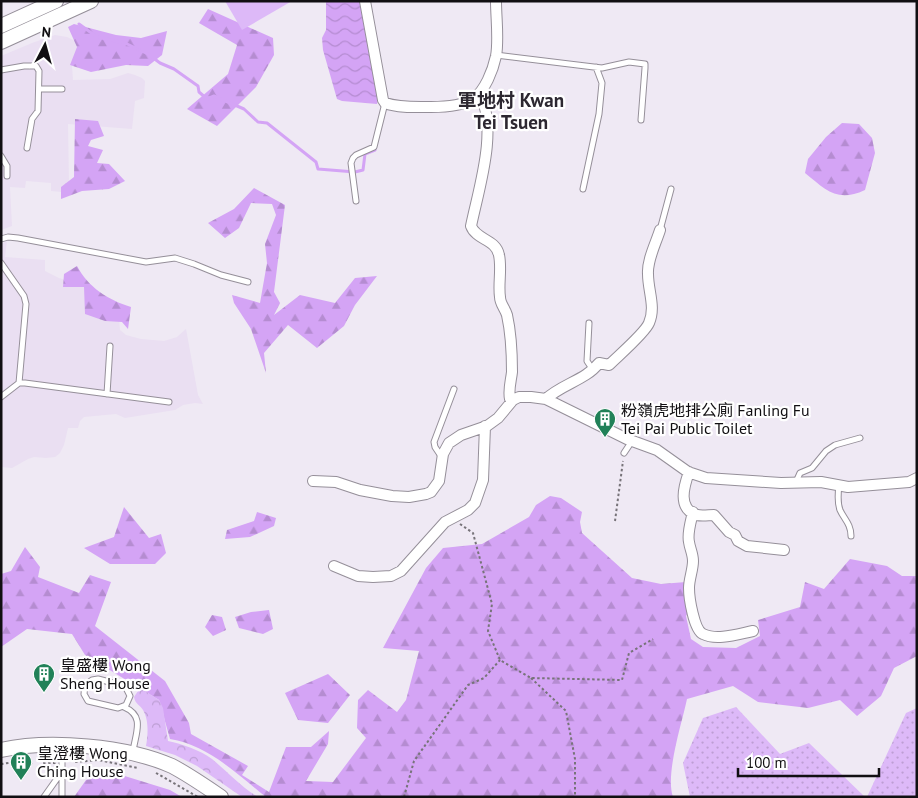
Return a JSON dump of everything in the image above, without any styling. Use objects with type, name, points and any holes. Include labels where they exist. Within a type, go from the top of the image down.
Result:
[{"type":"street","points":[[2,25],[56,1]]},
{"type":"street","points":[[1,42],[91,1]]},
{"type":"street","points":[[365,1],[385,103],[438,107],[467,102],[480,93],[487,82],[496,55],[496,1]]},
{"type":"street","points":[[480,93],[487,112],[485,161],[471,226],[478,234],[493,243],[500,256],[500,300],[506,312],[509,330],[512,372],[509,394],[510,399],[513,400]]},
{"type":"street","points":[[546,399],[554,392],[594,370],[600,362],[609,365],[649,325],[653,310],[649,294],[648,274],[660,230]]},
{"type":"street","points":[[313,481],[336,482],[360,490],[392,496],[409,497],[431,492],[439,481],[442,458],[449,444],[461,434],[485,426],[498,418],[513,400],[519,397],[546,399],[633,441],[657,450],[689,472],[706,478],[781,483],[821,482],[848,487],[909,482],[917,478]]},
{"type":"street","points":[[334,566],[358,576],[391,576],[401,571],[445,522],[460,516],[468,510],[475,503],[483,480],[485,426]]},
{"type":"street","points":[[689,472],[684,485],[684,498],[689,509],[697,514],[714,515],[729,532],[736,535],[738,541],[747,546],[784,550]]},
{"type":"street","points":[[693,512],[688,536],[693,563],[689,587],[693,616],[698,630],[701,634],[715,636],[753,631]]},
{"type":"street","points":[[1,750],[33,744],[103,749],[133,754],[170,766],[194,778],[221,797]]},
{"type":"lane","points":[[496,55],[602,68],[630,62],[645,64],[641,120]]},
{"type":"lane","points":[[1,70],[36,66],[40,71],[38,111],[32,119],[27,148]]},
{"type":"lane","points":[[583,189],[599,114],[602,83],[596,67]]},
{"type":"lane","points":[[39,89],[62,89]]},
{"type":"lane","points":[[356,201],[351,163],[356,155],[374,147],[385,103]]},
{"type":"lane","points":[[1,156],[7,166],[7,176]]},
{"type":"lane","points":[[660,230],[671,189]]},
{"type":"lane","points":[[1,238],[18,238],[146,262],[166,261],[175,258],[248,282]]},
{"type":"lane","points":[[1,263],[24,296],[26,304],[19,383]]},
{"type":"lane","points":[[589,323],[587,361],[594,370]]},
{"type":"lane","points":[[107,394],[110,346]]},
{"type":"lane","points":[[1,397],[19,383],[25,383],[169,402]]},
{"type":"lane","points":[[442,458],[434,442],[454,389]]},
{"type":"lane","points":[[796,482],[800,473],[812,468],[826,451],[835,444],[860,438]]},
{"type":"lane","points":[[624,453],[633,441]]},
{"type":"lane","points":[[839,485],[839,505],[841,512],[850,524],[851,536]]},
{"type":"lane","points":[[124,706],[128,703],[130,696],[128,689],[122,684],[94,679],[85,685],[85,697],[92,703],[118,708],[124,706],[134,712],[137,717],[137,724],[133,754]]},
{"type":"lane","points":[[62,745],[62,797]]},
{"type":"lane","points":[[44,797],[62,772]]},
{"type":"path","points":[[615,520],[624,453]]},
{"type":"path","points":[[452,518],[473,533],[492,604],[488,631],[500,660],[531,678],[566,711],[575,758],[574,797]]},
{"type":"path","points":[[531,678],[622,680],[628,653],[653,639]]},
{"type":"path","points":[[404,797],[414,761],[430,738],[468,685],[484,678],[500,660]]},
{"type":"path","points":[[1,764],[22,760],[32,764]]},
{"type":"path","points":[[75,762],[98,760],[141,768]]},
{"type":"path","points":[[150,770],[198,797]]},
{"type":"shaded area","points":[[55,35],[67,37],[83,45],[72,66],[73,80],[110,79],[128,73],[145,81],[144,98],[135,101],[132,129],[68,124],[69,184],[62,192],[51,191],[51,183],[26,181],[25,188],[10,187],[12,226],[1,230],[1,56]]},
{"type":"shaded area","points":[[7,241],[5,257],[45,260],[45,271],[84,287],[88,315],[119,318],[120,330],[126,335],[141,339],[164,341],[177,337],[186,329],[198,395],[203,404],[183,405],[175,410],[125,418],[116,414],[84,417],[80,421],[78,428],[68,428],[64,445],[60,453],[55,457],[34,457],[12,468],[1,467],[1,244]]},
{"type":"green space","points":[[225,1],[292,1],[242,30]]},
{"type":"green space","points":[[208,9],[273,38],[274,55],[256,87],[217,126],[187,109],[228,74],[237,45],[199,23]]},
{"type":"green space","points":[[74,24],[116,35],[141,38],[167,31],[162,55],[148,66],[126,65],[91,72],[70,65],[77,47],[68,27]]},
{"type":"green space","points":[[75,119],[98,121],[104,136],[91,140],[88,146],[103,150],[97,163],[109,164],[125,181],[109,189],[82,191],[61,199],[61,187],[74,177]]},
{"type":"green space","points":[[842,123],[859,124],[872,138],[875,153],[865,190],[855,194],[839,195],[832,193],[805,173],[808,159],[826,137]]},
{"type":"green space","points":[[254,188],[285,205],[274,292],[280,303],[274,315],[300,295],[335,303],[355,278],[377,276],[355,305],[344,326],[317,348],[288,325],[264,353],[266,373],[251,329],[234,303],[232,295],[260,303],[267,263],[265,244],[276,215],[272,204],[251,203],[239,228],[225,238],[208,223],[234,209]]},
{"type":"green space","points":[[77,266],[87,280],[100,292],[114,301],[131,307],[128,329],[122,322],[105,321],[85,314],[84,287],[63,287],[64,274]]},
{"type":"green space","points":[[550,496],[561,498],[582,512],[580,522],[582,533],[632,578],[661,584],[686,582],[693,604],[686,616],[691,639],[703,647],[736,648],[760,636],[758,620],[800,607],[805,582],[824,589],[850,559],[887,566],[902,576],[917,576],[917,656],[894,668],[881,696],[857,716],[840,700],[808,708],[758,702],[733,686],[687,699],[678,734],[671,775],[673,797],[266,797],[233,770],[209,754],[184,742],[170,739],[159,700],[85,655],[72,634],[27,629],[1,647],[1,574],[11,571],[25,547],[40,567],[38,577],[79,593],[90,575],[111,582],[95,626],[165,681],[189,723],[191,734],[248,766],[242,775],[269,792],[286,747],[311,747],[329,731],[328,744],[306,781],[333,782],[366,738],[357,728],[358,700],[368,690],[397,712],[406,700],[419,651],[383,648],[426,568],[443,548],[482,544],[529,517],[536,505]]},
{"type":"green space","points":[[124,507],[149,538],[161,534],[166,553],[155,564],[110,564],[84,548],[114,537]]},
{"type":"green space","points":[[257,512],[276,518],[274,526],[250,537],[225,539],[227,530],[254,521]]},
{"type":"green space","points":[[269,610],[273,629],[263,634],[239,628],[235,617],[251,612]]},
{"type":"green space","points":[[212,615],[222,617],[226,630],[213,636],[205,627]]},
{"type":"green space","points":[[328,674],[350,695],[328,723],[298,720],[285,693]]},
{"type":"green space","points":[[140,688],[159,700],[163,708],[168,741],[191,748],[207,756],[258,797],[242,797],[197,766],[175,755],[146,746],[148,732],[146,718],[134,697]]},
{"type":"green space","points":[[736,707],[780,754],[809,743],[865,797],[690,797],[683,763],[703,718]]},
{"type":"green space","points":[[917,708],[917,797],[867,797],[906,713]]},
{"type":"green space","points":[[115,773],[170,790],[182,797],[74,797],[86,780]]},
{"type":"water","points":[[326,1],[361,1],[379,97],[377,104],[337,99],[323,50],[322,38],[326,30]]},
{"type":"waterway","points":[[79,24],[97,37],[125,43],[174,69],[198,86],[199,92],[207,99],[214,96],[244,109],[258,122],[267,123],[316,162],[318,169],[355,172],[363,170],[365,154],[375,150]]},
{"type":"place","name":"粉嶺虎地排公廁 Fanling Fu Tei Pai Public Toilet","points":[[605,438]]},
{"type":"place","name":"皇盛樓 Wong Sheng House","points":[[44,693]]},
{"type":"place","name":"皇澄樓 Wong Ching House","points":[[21,781]]},
{"type":"district","name":"軍地村 Kwan Tei Tsuen","points":[[511,111]]}]
